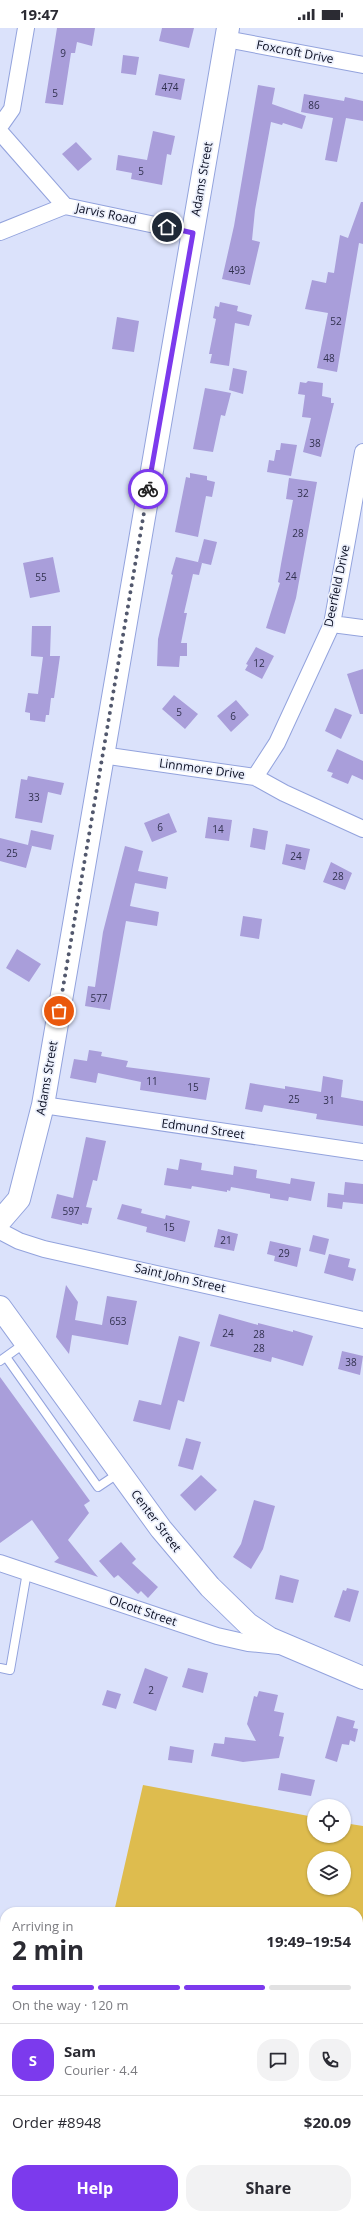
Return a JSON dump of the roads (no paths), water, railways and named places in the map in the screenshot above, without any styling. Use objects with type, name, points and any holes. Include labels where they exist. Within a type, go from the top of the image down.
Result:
[{"type":"main road","name":"Adams Street","points":[[0,1221],[19,1199],[43,1105],[227,33]]},
{"type":"main road","name":"Center Street","points":[[0,1307],[161,1529],[210,1587],[248,1624],[289,1648],[363,1678]]},
{"type":"street","points":[[0,126],[12,109],[26,28]]},
{"type":"street","name":"Foxcroft Drive","points":[[227,33],[363,65]]},
{"type":"street","points":[[0,132],[65,206]]},
{"type":"street","name":"Jarvis Road","points":[[0,232],[65,206],[193,233]]},
{"type":"street","name":"Deerfield Drive","points":[[255,777],[277,743],[332,624],[363,452]]},
{"type":"street","points":[[332,624],[363,628]]},
{"type":"street","name":"Linnmore Drive","points":[[102,755],[255,777],[284,793],[363,829]]},
{"type":"street","name":"Edmund Street","points":[[43,1105],[363,1152]]},
{"type":"street","name":"Saint John Street","points":[[0,1231],[19,1241],[44,1248],[363,1320]]},
{"type":"street","name":"Olcott Street","points":[[0,1563],[217,1636],[248,1643],[289,1648]]},
{"type":"lane","points":[[25,1342],[3,1359],[98,1487],[120,1473]]},
{"type":"lane","points":[[0,1668],[10,1670],[27,1572]]}]
